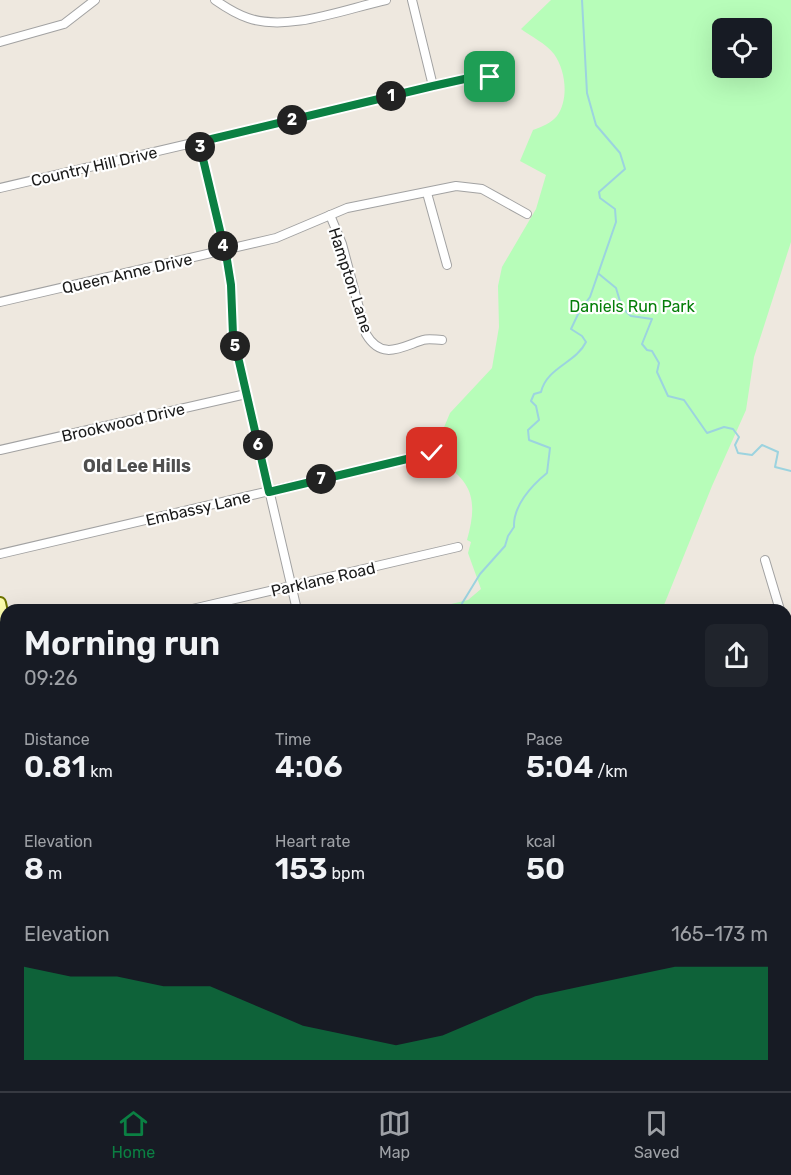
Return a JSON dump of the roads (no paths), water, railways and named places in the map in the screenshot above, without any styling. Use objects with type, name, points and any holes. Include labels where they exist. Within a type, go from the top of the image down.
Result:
[{"type":"street","points":[[0,42],[64,24],[95,0]]},
{"type":"street","points":[[214,0],[243,16],[271,23],[297,21],[386,0]]},
{"type":"street","points":[[412,0],[433,86]]},
{"type":"street","name":"Country Hill Drive","points":[[0,188],[478,76],[504,82]]},
{"type":"street","points":[[199,142],[231,285],[233,335],[296,604]]},
{"type":"street","name":"Queen Anne Drive","points":[[0,302],[286,235],[354,207],[456,186],[474,187],[488,192],[527,214]]},
{"type":"street","points":[[427,193],[447,265]]},
{"type":"street","name":"Hampton Lane","points":[[330,215],[342,244],[366,334],[372,342],[383,349],[393,350],[422,340],[442,340]]},
{"type":"street","name":"Brookwood Drive","points":[[0,450],[246,394]]},
{"type":"street","name":"Embassy Lane","points":[[0,554],[432,453]]},
{"type":"street","name":"Parklane Road","points":[[214,604],[459,547]]},
{"type":"street","points":[[765,560],[778,604]]},
{"type":"waterway","points":[[462,604],[480,574],[505,546],[514,527],[516,512],[524,497],[547,473],[550,448],[529,440],[528,430],[539,420],[536,406],[531,401],[534,394],[541,392],[549,377],[576,355],[586,342],[582,336],[571,329],[580,310],[590,297],[616,222],[615,209],[600,198],[599,192],[625,169],[620,153],[596,125],[587,93],[582,0]]},
{"type":"waterway","points":[[599,274],[616,288],[622,308],[631,316],[652,319],[642,344],[647,350],[652,351],[659,363],[657,372],[668,396],[684,400],[707,433],[724,427],[733,429],[739,437],[735,445],[738,453],[752,455],[762,445],[778,452],[775,467],[791,471]]},
{"type":"district","name":"Old Lee Hills","points":[[137,466]]},
{"type":"park label","name":"Daniels Run Park","points":[[632,306]]}]
